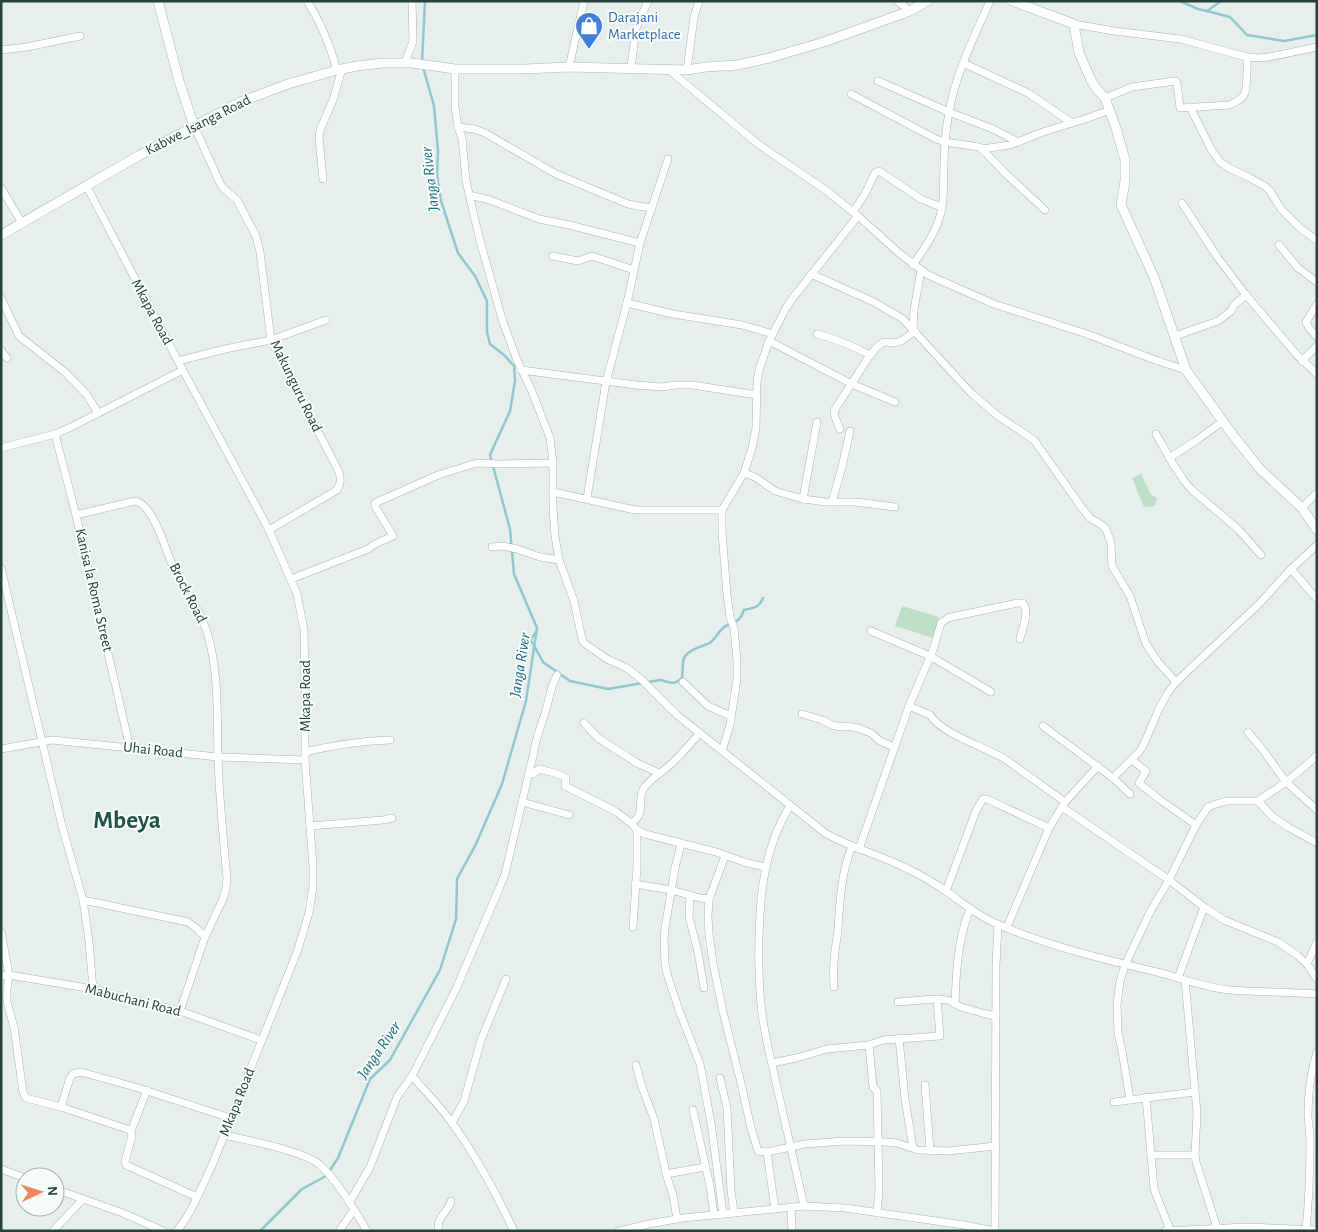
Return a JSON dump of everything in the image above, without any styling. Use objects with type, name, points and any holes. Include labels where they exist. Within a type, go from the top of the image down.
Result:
[{"type":"street","points":[[158,1],[179,81],[194,126]]},
{"type":"street","points":[[306,1],[320,24],[340,69],[335,93],[320,130],[323,179]]},
{"type":"street","points":[[409,63],[412,41],[412,1]]},
{"type":"street","points":[[569,67],[584,1]]},
{"type":"street","points":[[631,68],[636,28],[648,1]]},
{"type":"street","points":[[686,70],[694,18],[699,1]]},
{"type":"street","points":[[897,1],[910,11]]},
{"type":"street","name":"Kabwe_Isanga Road","points":[[1,235],[86,185],[240,102],[262,93],[340,69],[383,63],[409,63],[455,69],[569,67],[686,70],[706,66],[738,65],[824,42],[910,11],[927,1]]},
{"type":"street","points":[[913,265],[936,230],[939,220],[945,142],[955,86],[990,1]]},
{"type":"street","points":[[1012,1],[1074,24],[1180,39],[1247,57],[1269,57],[1316,48]]},
{"type":"street","points":[[1074,24],[1079,53],[1091,80],[1105,98],[1125,160],[1125,181],[1121,205],[1154,277],[1176,336],[1186,370],[1260,469],[1302,508],[1317,530]]},
{"type":"street","points":[[1,50],[27,47],[80,36]]},
{"type":"street","points":[[1105,98],[1132,87],[1175,81],[1178,85],[1180,108],[1230,105],[1238,101],[1244,94],[1247,57]]},
{"type":"street","points":[[963,64],[1028,93],[1072,123]]},
{"type":"street","points":[[455,69],[458,127],[462,138],[469,195],[503,322],[521,370],[548,430],[552,448],[555,536],[559,560],[574,601],[584,643],[612,661],[622,665],[644,682],[669,708],[824,833],[907,868],[946,891],[970,909],[998,924],[1039,940],[1202,985],[1230,990],[1317,994]]},
{"type":"street","points":[[668,69],[758,144],[827,191],[913,265],[935,279],[994,304],[1087,334],[1186,370]]},
{"type":"street","points":[[878,81],[993,129],[1018,142]]},
{"type":"street","points":[[851,94],[925,134],[945,142],[973,145],[982,149],[1045,210]]},
{"type":"street","points":[[1190,108],[1220,162],[1266,187],[1282,209],[1301,229],[1317,240]]},
{"type":"street","points":[[982,149],[1002,147],[1110,110]]},
{"type":"street","name":"Makunguru Road","points":[[194,126],[220,183],[240,204],[259,244],[271,340],[341,478],[336,490],[269,530]]},
{"type":"street","points":[[458,127],[474,129],[494,137],[567,179],[628,204],[652,208]]},
{"type":"street","points":[[587,498],[606,382],[627,303],[640,243],[668,159]]},
{"type":"street","points":[[722,751],[731,716],[737,679],[737,660],[734,628],[730,617],[727,595],[722,510],[744,472],[752,448],[756,428],[759,370],[771,337],[786,308],[855,214],[875,173],[879,171],[921,199],[941,207]]},
{"type":"street","name":"Mkapa Road","points":[[86,185],[269,530],[291,579],[299,604],[304,630],[305,756],[313,866],[313,886],[309,913],[297,952],[213,1163],[186,1218],[177,1231]]},
{"type":"street","points":[[1,188],[22,223]]},
{"type":"street","points":[[469,195],[490,200],[539,219],[640,243]]},
{"type":"street","points":[[1182,203],[1218,258],[1246,295],[1302,360],[1317,374]]},
{"type":"street","points":[[1279,246],[1298,268],[1317,282]]},
{"type":"street","points":[[554,256],[578,261],[592,256],[634,270]]},
{"type":"street","points":[[840,429],[834,411],[870,355],[882,343],[899,342],[914,330],[914,310],[921,270]]},
{"type":"street","points":[[812,274],[874,302],[903,319],[971,393],[998,416],[1034,440],[1090,518],[1106,529],[1111,543],[1112,566],[1130,596],[1143,638],[1154,657],[1176,682]]},
{"type":"street","points":[[1176,336],[1218,321],[1231,311],[1246,295]]},
{"type":"street","points":[[1,298],[19,336],[66,373],[87,395],[98,413]]},
{"type":"street","points":[[627,303],[673,314],[742,325],[771,337],[852,384],[895,402]]},
{"type":"street","points":[[1317,304],[1306,322],[1317,337]]},
{"type":"street","points":[[178,361],[271,340],[326,320]]},
{"type":"street","points":[[817,334],[837,340],[870,355]]},
{"type":"street","points":[[1302,360],[1317,346]]},
{"type":"street","points":[[1,350],[7,358]]},
{"type":"street","points":[[1,448],[55,434],[183,370]]},
{"type":"street","points":[[521,370],[656,387],[692,385],[757,395]]},
{"type":"street","points":[[1169,458],[1223,421]]},
{"type":"street","points":[[803,499],[817,422]]},
{"type":"street","points":[[832,502],[850,431]]},
{"type":"street","name":"Kanisa la Roma Street","points":[[55,434],[76,515],[130,748]]},
{"type":"street","points":[[1156,434],[1185,482],[1238,529],[1261,555]]},
{"type":"street","points":[[291,579],[368,549],[393,536],[375,504],[438,475],[477,463],[553,463]]},
{"type":"street","points":[[744,472],[775,491],[803,499],[856,502],[895,507]]},
{"type":"street","points":[[553,492],[635,510],[722,510]]},
{"type":"street","points":[[1302,508],[1317,494]]},
{"type":"street","name":"Brock Road","points":[[76,515],[134,501],[141,503],[152,518],[176,572],[208,633],[217,680],[218,757]]},
{"type":"street","points":[[1113,778],[1132,760],[1144,744],[1158,711],[1176,682],[1259,604],[1317,545]]},
{"type":"street","points":[[492,547],[504,546],[540,557],[559,560]]},
{"type":"street","points":[[1,568],[62,826],[83,900],[93,989]]},
{"type":"street","points":[[1292,569],[1317,599]]},
{"type":"street","points":[[834,987],[839,905],[845,863],[855,847],[930,656],[941,623],[948,618],[1023,603],[1026,612],[1020,640]]},
{"type":"street","points":[[870,631],[930,656],[991,692]]},
{"type":"street","points":[[349,1203],[370,1167],[397,1097],[412,1076],[456,989],[502,882],[535,741],[552,684],[557,675]]},
{"type":"street","points":[[683,682],[708,706],[731,716]]},
{"type":"street","points":[[909,706],[930,715],[944,728],[962,738],[1005,759],[1204,907],[1224,920],[1278,942],[1297,955],[1307,964],[1317,979]]},
{"type":"street","points":[[802,714],[840,727],[858,728],[871,733],[880,741],[894,747]]},
{"type":"street","points":[[584,723],[598,738],[659,773]]},
{"type":"street","points":[[1043,726],[1098,766],[1130,794]]},
{"type":"street","points":[[1248,732],[1286,782],[1317,810]]},
{"type":"street","points":[[631,823],[639,816],[640,798],[646,785],[670,765],[700,733]]},
{"type":"street","name":"Uhai Road","points":[[1,749],[60,741],[218,757],[305,756],[343,744],[369,740],[390,740]]},
{"type":"street","points":[[1130,1100],[1117,1026],[1120,981],[1125,965],[1151,910],[1169,880],[1196,825],[1208,807],[1213,804],[1226,801],[1258,800],[1286,782],[1317,756]]},
{"type":"street","points":[[180,1011],[205,938],[226,888],[227,878],[218,757]]},
{"type":"street","points":[[1132,760],[1146,771],[1139,783],[1196,825]]},
{"type":"street","points":[[1006,927],[1049,828],[1063,804],[1098,766]]},
{"type":"street","points":[[529,772],[533,774],[539,770],[558,774],[566,778],[565,786],[615,811],[637,830],[645,834],[765,867]]},
{"type":"street","points":[[946,891],[976,811],[983,799],[987,799],[1049,828]]},
{"type":"street","points":[[1258,800],[1273,816],[1288,827],[1317,843]]},
{"type":"street","points":[[522,802],[569,815]]},
{"type":"street","points":[[790,806],[772,841],[765,867],[759,929],[759,968],[762,1014],[804,1206]]},
{"type":"street","points":[[310,826],[392,818]]},
{"type":"street","points":[[633,927],[637,867],[637,830]]},
{"type":"street","points":[[681,844],[671,890],[664,937],[664,963],[677,1004],[700,1064],[710,1115],[723,1214]]},
{"type":"street","points":[[725,856],[709,899],[708,916],[711,951],[722,1012],[757,1150],[766,1152],[831,1142],[877,1142],[930,1150],[962,1150],[996,1146]]},
{"type":"street","points":[[635,884],[709,899]]},
{"type":"street","points":[[690,896],[689,917],[698,952],[704,988]]},
{"type":"street","points":[[83,900],[188,922],[205,938]]},
{"type":"street","points":[[1204,907],[1182,979],[1195,1092],[1197,1122],[1196,1162],[1218,1229]]},
{"type":"street","points":[[955,1004],[962,932],[970,909]]},
{"type":"street","points":[[619,1231],[677,1219],[714,1214],[804,1206],[845,1208],[964,1228],[995,1231],[996,965],[998,924]]},
{"type":"street","points":[[1,932],[9,975],[6,995],[14,1027],[23,1092],[26,1098],[61,1107],[131,1131]]},
{"type":"street","points":[[1307,964],[1317,942]]},
{"type":"street","name":"Mabuchani Road","points":[[1,976],[9,975],[93,989],[180,1011],[261,1040]]},
{"type":"street","points":[[452,1123],[464,1101],[481,1040],[506,979]]},
{"type":"street","points":[[772,1062],[796,1058],[827,1049],[869,1045],[882,1040],[940,1036],[937,999]]},
{"type":"street","points":[[898,1002],[948,1000],[982,1014],[996,1016]]},
{"type":"street","points":[[900,1038],[905,1099],[913,1148]]},
{"type":"street","points":[[869,1045],[873,1087],[877,1091],[879,1190],[877,1213]]},
{"type":"street","points":[[1303,1230],[1310,1184],[1308,1108],[1312,1070],[1317,1052]]},
{"type":"street","points":[[636,1065],[654,1119],[677,1219]]},
{"type":"street","points":[[61,1107],[70,1078],[76,1073],[90,1074],[148,1090],[230,1118]]},
{"type":"street","points":[[412,1076],[452,1123],[490,1181],[514,1231]]},
{"type":"street","points":[[720,1078],[727,1108],[734,1213]]},
{"type":"street","points":[[925,1085],[930,1150]]},
{"type":"street","points":[[148,1090],[131,1131],[132,1136],[126,1165],[197,1197]]},
{"type":"street","points":[[1114,1102],[1195,1092]]},
{"type":"street","points":[[1146,1098],[1154,1189],[1170,1230]]},
{"type":"street","points":[[693,1110],[710,1186],[714,1214]]},
{"type":"street","points":[[224,1135],[296,1154],[319,1164],[349,1203],[367,1231]]},
{"type":"street","points":[[766,1152],[775,1209]]},
{"type":"street","points":[[1151,1155],[1195,1155]]},
{"type":"street","points":[[666,1174],[705,1167]]},
{"type":"street","points":[[1,1169],[15,1174]]},
{"type":"street","points":[[65,1193],[123,1213],[163,1231]]},
{"type":"street","points":[[52,1231],[83,1199]]},
{"type":"street","points":[[439,1231],[437,1227],[438,1221],[447,1211],[450,1201]]},
{"type":"street","points":[[792,1207],[792,1231]]},
{"type":"street","points":[[339,1231],[354,1210]]},
{"type":"street","points":[[1165,1231],[1247,1227],[1317,1230]]},
{"type":"green space","points":[[1141,474],[1151,495],[1157,498],[1155,506],[1144,507],[1132,478]]},
{"type":"green space","points":[[902,606],[939,617],[933,638],[895,626]]},
{"type":"waterway","name":"Janga River","points":[[422,62],[425,1]]},
{"type":"waterway","points":[[1180,1],[1198,9],[1230,17],[1247,35],[1284,41],[1317,35]]},
{"type":"waterway","points":[[1207,11],[1221,1]]},
{"type":"waterway","name":"Janga River","points":[[260,1231],[302,1189],[326,1176],[338,1158],[370,1079],[390,1060],[440,970],[456,919],[457,879],[476,844],[502,784],[526,701],[537,628],[514,574],[510,529],[490,455],[510,411],[515,381],[514,366],[490,344],[487,332],[487,301],[475,276],[458,253],[441,201],[437,175],[438,151],[434,106],[423,67]]},
{"type":"waterway","points":[[536,632],[529,642],[532,642],[543,662],[570,681],[608,689],[660,680],[674,683],[682,678],[683,660],[686,655],[692,650],[711,642],[725,627],[737,621],[744,610],[758,606],[763,598]]},
{"type":"place","name":"Darajani Marketplace","points":[[589,50]]},
{"type":"district","name":"Mbeya","points":[[127,820]]}]
